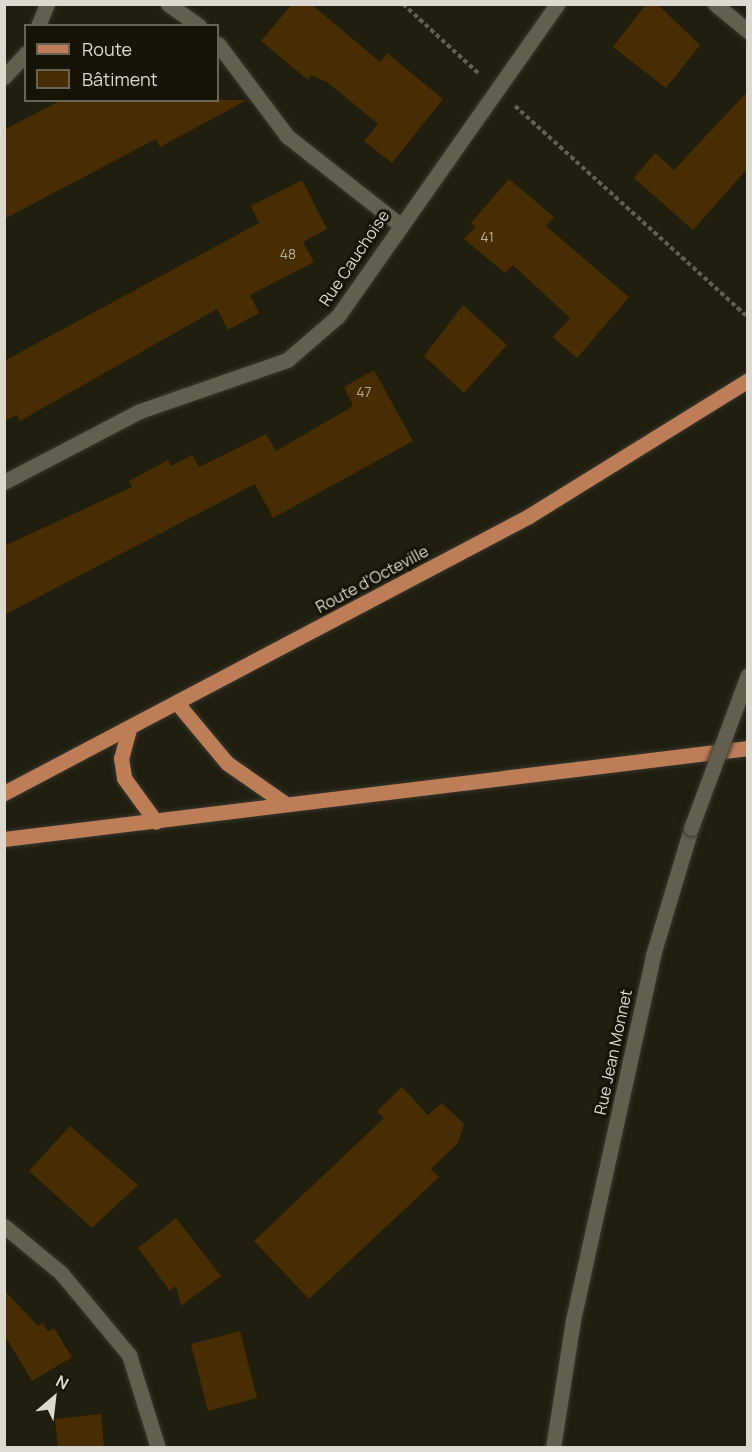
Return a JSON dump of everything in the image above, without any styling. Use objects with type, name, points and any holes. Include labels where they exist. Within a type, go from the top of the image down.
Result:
[{"type":"main road","name":"Route d'Octeville","points":[[4,794],[529,516],[747,380]]},
{"type":"main road","points":[[177,703],[227,763],[283,802]]},
{"type":"main road","points":[[129,729],[121,758],[124,778],[156,822]]},
{"type":"main road","points":[[4,838],[156,822],[283,802],[747,748]]},
{"type":"street","points":[[39,24],[47,4]]},
{"type":"street","points":[[168,4],[196,24]]},
{"type":"street","name":"Rue Cauchoise","points":[[4,482],[140,411],[287,360],[338,316],[399,224],[557,4]]},
{"type":"street","points":[[715,4],[747,31]]},
{"type":"street","points":[[219,45],[287,136],[399,224]]},
{"type":"street","points":[[4,77],[24,55]]},
{"type":"street","name":"Rue Jean Monnet","points":[[553,1448],[573,1320],[648,978],[691,828],[747,675]]},
{"type":"street","points":[[4,1226],[62,1273],[129,1355],[158,1448]]},
{"type":"path","points":[[403,4],[747,317]]},
{"type":"building","points":[[292,4],[311,4],[380,62],[387,53],[443,99],[392,163],[364,141],[378,124],[327,82],[311,75],[308,80],[261,41]]},
{"type":"building","points":[[646,4],[657,4],[700,45],[666,88],[613,47]]},
{"type":"building","points":[[747,92],[747,169],[693,230],[634,178],[655,153],[674,170]]},
{"type":"building","points":[[247,100],[160,147],[156,139],[4,219],[4,130],[57,102]]},
{"type":"building","points":[[509,179],[554,217],[546,226],[629,297],[577,358],[553,337],[570,318],[513,265],[505,273],[464,239],[475,227],[471,223]]},
{"type":"building","points":[[302,180],[327,229],[303,242],[314,262],[250,295],[259,313],[228,330],[217,309],[20,421],[17,415],[4,421],[4,361],[259,223],[251,206]]},
{"type":"building","points":[[463,305],[507,345],[464,393],[424,356]]},
{"type":"building","points":[[374,370],[413,441],[273,518],[255,484],[4,615],[4,546],[132,487],[129,481],[168,460],[171,466],[192,455],[199,467],[266,434],[276,451],[353,406],[344,387]]},
{"type":"building","points":[[402,1087],[428,1115],[442,1103],[464,1124],[458,1143],[431,1169],[439,1177],[309,1299],[254,1241],[384,1118],[377,1111]]},
{"type":"building","points":[[70,1126],[138,1185],[92,1228],[29,1171]]},
{"type":"building","points":[[176,1218],[221,1276],[181,1306],[176,1286],[170,1291],[138,1248]]},
{"type":"building","points":[[4,1290],[38,1326],[43,1323],[48,1332],[54,1328],[72,1357],[32,1381],[4,1334]]},
{"type":"building","points":[[240,1331],[257,1398],[208,1411],[191,1344]]},
{"type":"building","points":[[101,1414],[104,1448],[58,1448],[55,1419]]}]
